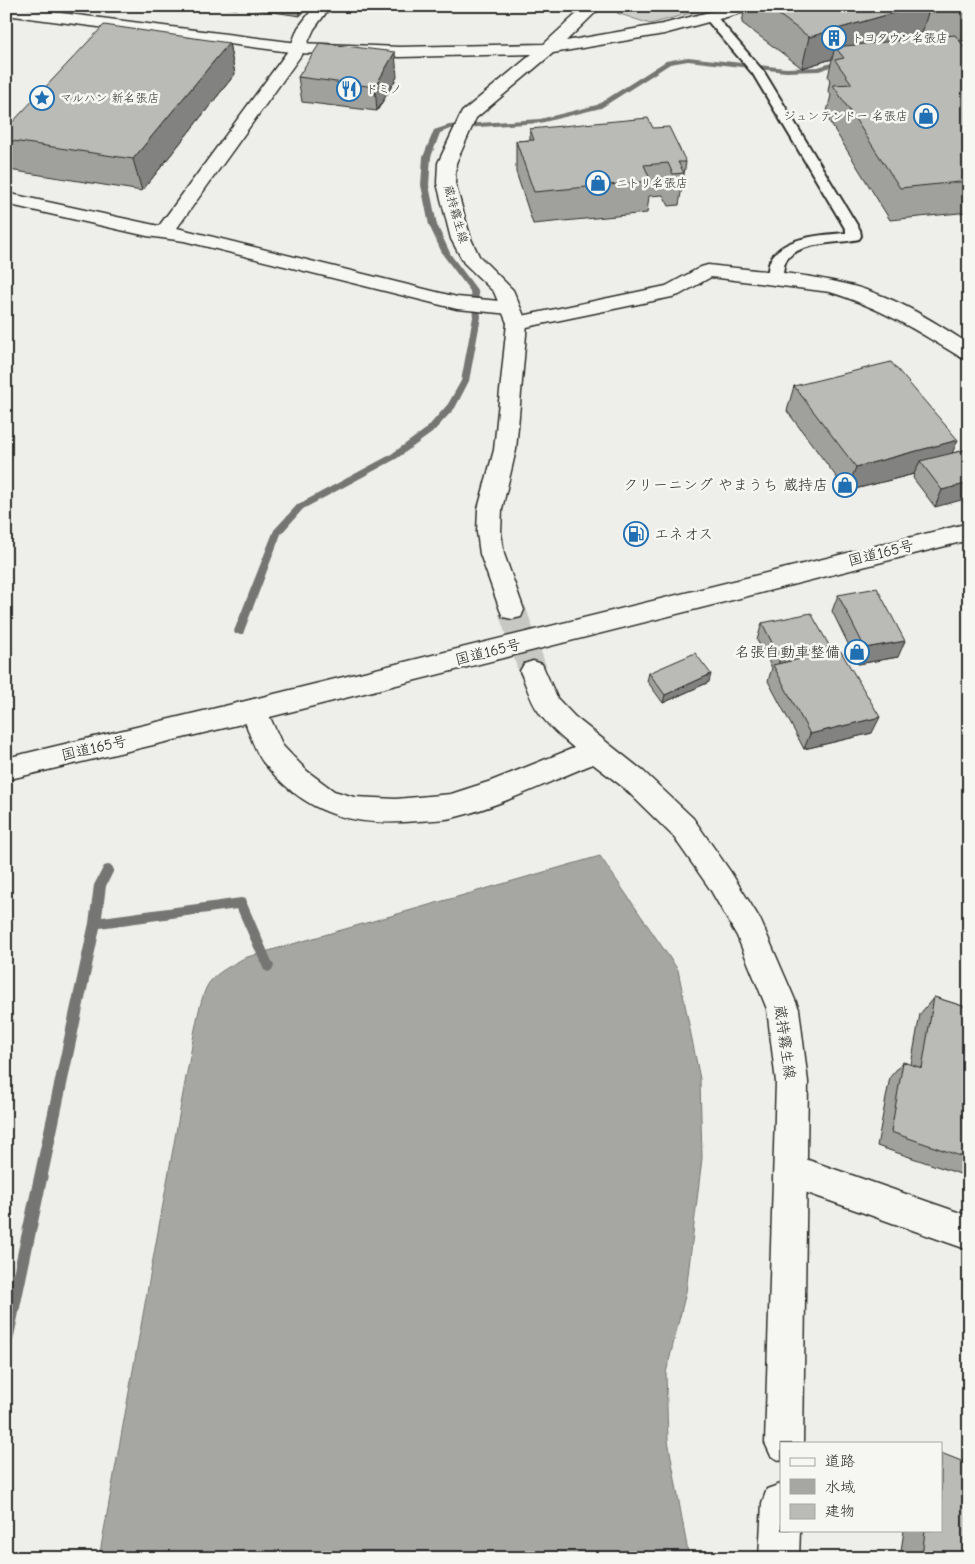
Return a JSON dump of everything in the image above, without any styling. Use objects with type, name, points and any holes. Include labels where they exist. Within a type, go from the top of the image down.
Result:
[{"type":"main road","points":[[165,232],[298,48],[306,28],[323,6]]},
{"type":"main road","name":"蔵持霧生線","points":[[514,315],[502,290],[472,259],[461,239],[446,183],[447,163],[456,139],[468,116],[548,49],[594,6]]},
{"type":"main road","points":[[6,10],[298,48],[400,52],[548,49],[664,29],[751,6]]},
{"type":"main road","points":[[6,198],[148,230],[165,232],[457,304],[514,315],[672,292],[708,271],[832,286],[871,298],[910,317],[969,352]]},
{"type":"main road","points":[[512,610],[492,554],[489,532],[490,509],[505,450],[514,315]]},
{"type":"main road","name":"国道165号","points":[[6,769],[254,710],[969,532]]},
{"type":"main road","name":"蔵持霧生線","points":[[533,671],[547,704],[566,725],[633,779],[683,827],[720,880],[756,944],[783,1008],[792,1082],[792,1171],[784,1442]]},
{"type":"main road","points":[[254,710],[272,753],[297,779],[325,800],[354,809],[396,811],[452,806],[497,791],[596,751]]},
{"type":"main road","points":[[792,1171],[969,1233]]},
{"type":"main road","points":[[779,1558],[780,1530]]},
{"type":"lane","points":[[711,18],[758,72],[853,230],[854,236],[801,245],[788,250],[779,259],[775,278]]},
{"type":"shaded area","points":[[625,6],[717,6],[650,24],[617,13]]},
{"type":"water","points":[[600,856],[678,970],[700,1079],[702,1158],[686,1292],[666,1373],[668,1440],[689,1558],[99,1558],[195,1028],[201,1001],[209,983],[221,972],[244,958]]},
{"type":"building","points":[[767,6],[918,6],[809,37]]},
{"type":"building","points":[[949,6],[969,6],[969,10]]},
{"type":"building","points":[[104,25],[229,43],[133,159],[6,140],[6,129]]},
{"type":"building","points":[[955,35],[969,53],[969,181],[900,188],[833,85],[852,84],[835,60],[844,58],[835,47]]},
{"type":"building","points":[[320,43],[395,52],[375,87],[298,77]]},
{"type":"building","points":[[648,118],[653,128],[669,127],[686,162],[678,162],[684,173],[673,174],[668,163],[644,165],[651,181],[534,192],[516,141],[534,140],[530,129]]},
{"type":"building","points":[[891,362],[958,440],[856,467],[794,386]]},
{"type":"building","points":[[965,450],[969,454],[969,483],[942,490],[920,461]]},
{"type":"building","points":[[877,588],[905,641],[865,648],[838,595]]},
{"type":"building","points":[[811,613],[830,647],[780,658],[762,623]]},
{"type":"building","points":[[840,650],[880,717],[810,734],[773,665]]},
{"type":"building","points":[[695,653],[711,674],[665,695],[649,673]]},
{"type":"building","points":[[934,997],[969,1008],[969,1159],[891,1132],[903,1062],[922,1068]]},
{"type":"building","points":[[942,1453],[969,1464],[969,1558],[922,1558],[925,1532],[942,1532]]},
{"type":"waterway","points":[[239,631],[277,532],[300,507],[393,457],[429,431],[452,406],[465,381],[477,317],[474,291],[447,255],[433,225],[425,185],[427,157],[437,132],[449,127],[540,121],[599,107],[668,62],[688,59],[786,70],[819,69],[845,61]]},
{"type":"waterway","points":[[95,923],[100,885],[108,870]]},
{"type":"waterway","points":[[95,923],[241,903],[268,966]]},
{"type":"waterway","points":[[6,1341],[95,923]]},
{"type":"tunnel","points":[[512,610],[533,671]]},
{"type":"place","name":"トヨタウン名張店","points":[[834,38]]},
{"type":"place","name":"ドミノ","points":[[349,89]]},
{"type":"place","name":"マルハン 新名張店","points":[[42,98]]},
{"type":"place","name":"ジュンテンドー 名張店","points":[[926,116]]},
{"type":"place","name":"ニトリ名張店","points":[[598,183]]},
{"type":"place","name":"クリーニング やまうち 蔵持店","points":[[845,485]]},
{"type":"place","name":"エネオス","points":[[636,534]]},
{"type":"place","name":"名張自動車整備","points":[[857,652]]}]
